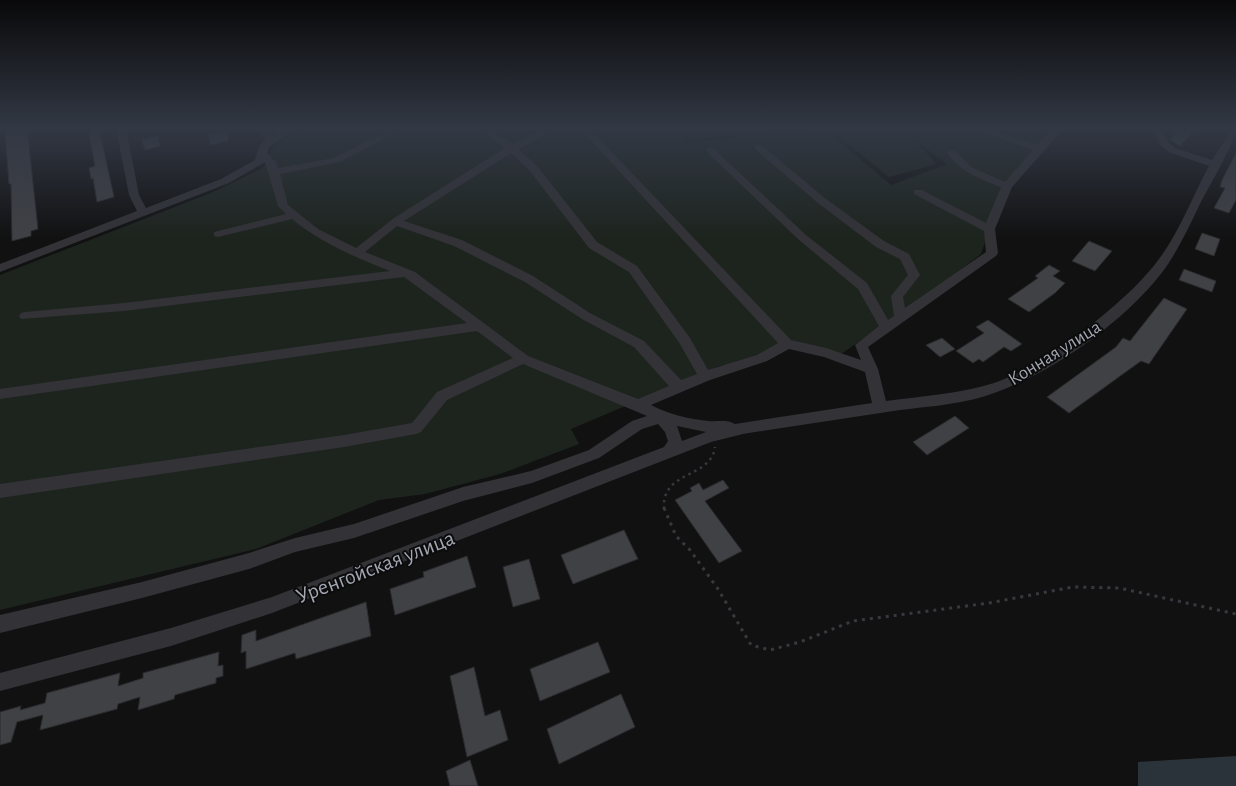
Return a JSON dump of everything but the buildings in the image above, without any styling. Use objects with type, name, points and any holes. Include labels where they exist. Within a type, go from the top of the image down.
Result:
[{"type":"street","points":[[128,165],[134,195],[144,214]]},
{"type":"street","points":[[0,268],[144,214],[225,181],[255,165]]},
{"type":"street","points":[[272,165],[283,206],[314,231],[357,253],[405,273],[480,326],[522,359],[661,417],[709,427],[742,428]]},
{"type":"street","points":[[274,172],[303,165]]},
{"type":"street","points":[[357,253],[396,222],[486,165]]},
{"type":"street","points":[[529,165],[593,245],[633,269],[685,341],[705,376]]},
{"type":"street","points":[[619,165],[787,344],[826,353],[870,369]]},
{"type":"street","points":[[726,165],[802,237],[863,286],[886,327]]},
{"type":"street","points":[[780,165],[829,206],[880,244],[905,258],[914,274],[897,296],[900,318]]},
{"type":"street","points":[[962,165],[972,172],[1007,186]]},
{"type":"street","points":[[880,406],[870,369],[860,345],[992,252],[990,229],[1007,186],[1028,165]]},
{"type":"street","name":"Конная улица","points":[[742,428],[880,406],[974,394],[1024,375],[1114,313],[1157,272],[1216,166]]},
{"type":"street","points":[[918,192],[990,229]]},
{"type":"street","points":[[218,234],[295,215]]},
{"type":"street","points":[[396,222],[458,243],[530,279],[586,316],[639,344],[680,388]]},
{"type":"street","points":[[25,316],[124,307],[405,273]]},
{"type":"street","points":[[0,394],[480,326]]},
{"type":"street","points":[[638,406],[705,376],[762,358],[787,344]]},
{"type":"street","points":[[0,491],[344,441],[416,428],[442,396],[522,359]]},
{"type":"street","points":[[661,417],[671,429],[675,441],[669,452]]},
{"type":"street","points":[[0,624],[142,590],[249,561],[295,545],[354,531],[463,494],[541,475],[594,454],[637,425],[661,417]]},
{"type":"street","name":"Уренгойская улица","points":[[0,682],[126,651],[270,605],[378,566],[709,437],[742,428]]},
{"type":"path","points":[[709,437],[715,448],[714,456],[710,462],[674,482],[664,498],[664,512],[676,536],[690,550],[718,590],[740,630],[751,645],[770,650],[800,642],[853,621],[989,603],[1073,587],[1119,588],[1236,614]]},
{"type":"shaded area","points":[[265,165],[867,165],[891,185],[945,165],[1023,165],[1005,184],[981,254],[934,290],[841,354],[794,341],[759,361],[720,366],[571,429],[579,444],[500,474],[425,494],[379,500],[256,549],[0,610],[0,275],[211,193],[263,168]]},
{"type":"shaded area","points":[[874,165],[934,165],[889,177]]},
{"type":"shaded area","points":[[1236,756],[1236,786],[1138,786],[1138,762]]}]
